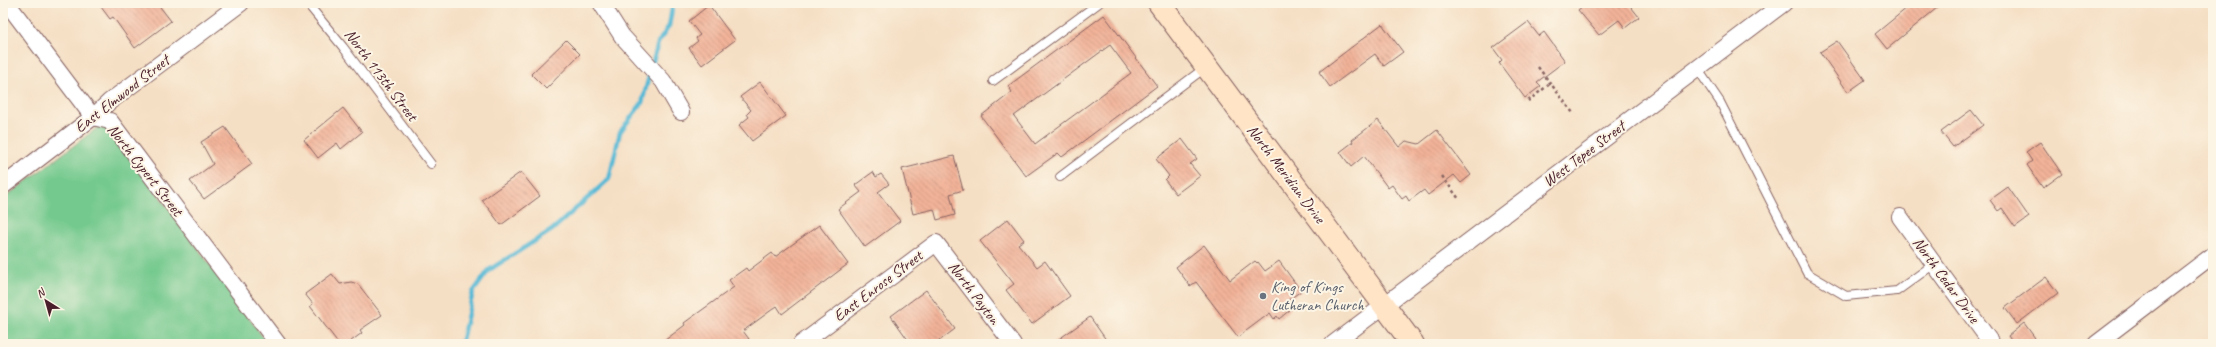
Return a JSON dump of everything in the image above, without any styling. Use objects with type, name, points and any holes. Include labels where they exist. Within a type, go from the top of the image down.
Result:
[{"type":"street","name":"North Cypert Street","points":[[7,3],[93,117],[110,121],[278,344]]},
{"type":"street","name":"East Elmwood Street","points":[[3,186],[93,117],[109,102],[241,3]]},
{"type":"street","points":[[601,3],[622,36],[663,81],[682,112]]},
{"type":"street","name":"North Meridian Drive","points":[[1159,3],[1413,344]]},
{"type":"street","name":"West Tepee Street","points":[[1333,344],[1784,3]]},
{"type":"street","name":"North Cedar Drive","points":[[1900,217],[1992,344]]},
{"type":"street","name":"East Enrose Street","points":[[801,344],[936,243]]},
{"type":"street","name":"North Payton","points":[[936,243],[1012,344]]},
{"type":"street","points":[[2096,344],[2213,255]]},
{"type":"lane","name":"North 113th Street","points":[[307,3],[431,164]]},
{"type":"lane","points":[[993,81],[1099,3]]},
{"type":"lane","points":[[1060,177],[1207,67]]},
{"type":"lane","points":[[1698,68],[1720,102],[1806,273],[1846,296],[1897,291],[1934,264]]},
{"type":"path","points":[[1538,67],[1573,113]]},
{"type":"path","points":[[1528,101],[1551,83]]},
{"type":"path","points":[[1442,176],[1459,199]]},
{"type":"green space","points":[[105,122],[268,344],[3,344],[3,199]]},
{"type":"building","points":[[98,3],[157,3],[171,21],[135,48],[113,17],[110,19]]},
{"type":"building","points":[[1587,3],[1628,3],[1639,17],[1625,28],[1619,20],[1599,35],[1578,10]]},
{"type":"building","points":[[1913,3],[1943,3],[1887,49],[1875,34]]},
{"type":"building","points":[[709,5],[735,40],[702,65],[689,48],[698,41],[696,38],[700,35],[689,21]]},
{"type":"building","points":[[1104,15],[1157,86],[1062,157],[1058,153],[1026,176],[981,116],[1012,92],[1008,86]],"holes":[[[1110,45],[1131,73],[1035,144],[1014,116]]]},
{"type":"building","points":[[1528,22],[1539,36],[1544,32],[1565,61],[1537,82],[1541,86],[1525,98],[1499,63],[1502,60],[1493,48]]},
{"type":"building","points":[[1382,24],[1403,52],[1384,66],[1375,54],[1330,87],[1319,72]]},
{"type":"building","points":[[566,40],[580,54],[546,89],[531,74]]},
{"type":"building","points":[[1837,41],[1865,80],[1848,92],[1820,52]]},
{"type":"building","points":[[760,82],[786,116],[752,141],[739,125],[749,117],[747,114],[751,110],[740,97]]},
{"type":"building","points":[[343,108],[362,132],[341,149],[337,143],[318,158],[304,140]]},
{"type":"building","points":[[1971,110],[1983,125],[1953,147],[1941,132]]},
{"type":"building","points":[[1378,120],[1399,147],[1406,141],[1419,144],[1437,130],[1471,175],[1461,183],[1454,175],[1428,195],[1424,190],[1409,201],[1406,196],[1402,199],[1392,185],[1388,188],[1364,156],[1351,167],[1340,152],[1353,142],[1352,140]]},
{"type":"building","points":[[225,127],[252,164],[204,199],[190,181],[213,164],[201,142]]},
{"type":"building","points":[[1182,139],[1197,159],[1190,164],[1200,176],[1176,194],[1165,180],[1169,176],[1156,159]]},
{"type":"building","points":[[2040,142],[2062,174],[2043,188],[2027,165],[2032,161],[2026,152]]},
{"type":"building","points":[[954,156],[963,190],[950,194],[955,215],[937,220],[934,209],[913,214],[902,169]]},
{"type":"building","points":[[521,172],[540,196],[501,225],[482,200]]},
{"type":"building","points":[[873,172],[876,177],[881,174],[889,184],[878,192],[900,221],[865,247],[838,209],[861,192],[855,185]]},
{"type":"building","points":[[2008,187],[2029,217],[2015,227],[2002,208],[1998,211],[1990,200]]},
{"type":"building","points":[[1008,219],[1024,240],[1018,244],[1037,267],[1045,261],[1070,296],[1032,324],[1006,290],[1014,284],[980,241]]},
{"type":"building","points":[[819,225],[848,264],[782,314],[777,306],[743,331],[749,339],[742,344],[660,344],[685,325],[684,323],[734,287],[729,280],[746,268],[748,271],[772,253],[775,257]]},
{"type":"building","name":"King of Kings Lutheran Church","points":[[1204,245],[1230,280],[1255,261],[1257,263],[1258,262],[1265,271],[1279,261],[1301,291],[1287,301],[1291,309],[1279,319],[1277,316],[1274,319],[1270,313],[1238,337],[1196,282],[1190,286],[1176,267]]},
{"type":"building","points":[[332,274],[340,284],[351,282],[358,284],[382,315],[360,330],[362,333],[347,344],[339,344],[310,306],[313,304],[305,294]]},
{"type":"building","points":[[2046,277],[2058,293],[2017,324],[2005,308]]},
{"type":"building","points":[[926,290],[955,329],[935,344],[911,344],[891,316]]},
{"type":"building","points":[[1090,317],[1109,344],[1052,344]]},
{"type":"building","points":[[2024,323],[2035,338],[2028,344],[2014,344],[2008,336]]},
{"type":"waterway","points":[[652,65],[658,43],[669,26],[673,3]]},
{"type":"waterway","points":[[461,344],[473,292],[489,270],[552,230],[609,179],[620,132],[642,103],[650,72]]},
{"type":"place","name":"King of Kings Lutheran Church","points":[[1263,296]]}]
